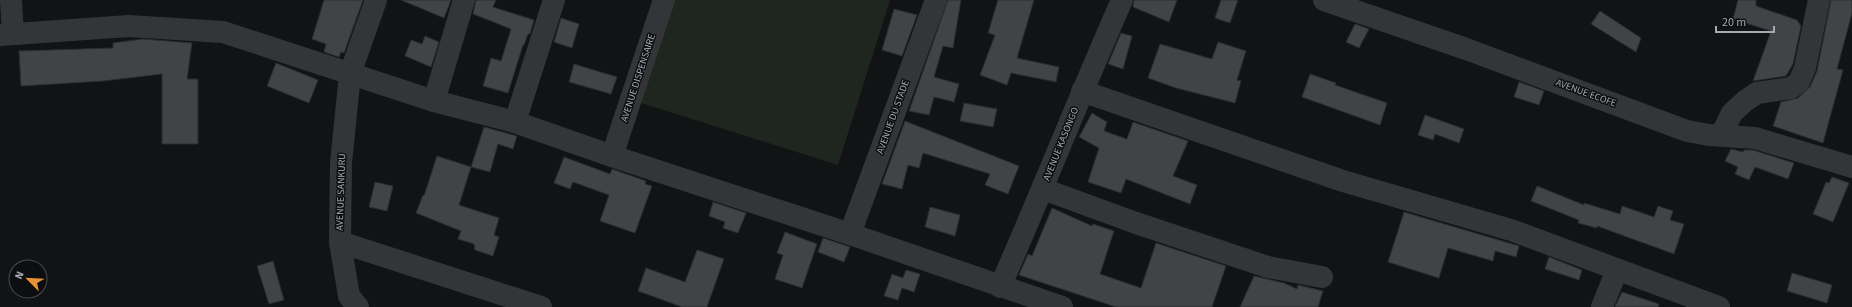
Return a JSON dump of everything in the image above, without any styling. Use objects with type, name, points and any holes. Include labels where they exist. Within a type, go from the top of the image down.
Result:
[{"type":"street","points":[[11,0],[6,34],[130,26],[223,32],[434,101],[515,122],[612,156],[850,234],[1000,287],[1062,307]]},
{"type":"street","name":"AVENUE SANKURU","points":[[353,303],[340,242],[341,163],[350,74],[376,0]]},
{"type":"street","points":[[434,101],[464,0]]},
{"type":"street","points":[[515,122],[554,0]]},
{"type":"street","name":"AVENUE DISPENSAIRE","points":[[612,156],[664,0]]},
{"type":"street","name":"AVENUE DU STADE","points":[[850,234],[936,0]]},
{"type":"street","name":"AVENUE KASONGO","points":[[1000,287],[1043,189],[1082,91],[1122,0]]},
{"type":"street","name":"AVENUE ECOFE","points":[[1324,0],[1469,50],[1687,131],[1709,135],[1755,138],[1852,167]]},
{"type":"street","points":[[1721,135],[1732,113],[1745,100],[1757,93],[1791,88],[1799,82],[1805,68],[1819,0]]},
{"type":"street","points":[[1082,91],[1343,181],[1511,230],[1719,307]]},
{"type":"street","points":[[1043,189],[1136,223],[1268,267],[1322,277]]},
{"type":"street","points":[[340,242],[541,307]]},
{"type":"street","points":[[1602,307],[1617,270]]},
{"type":"shaded area","points":[[670,0],[890,0],[838,165],[638,102]]},
{"type":"building","points":[[324,0],[363,0],[344,53],[341,52],[339,57],[324,52],[326,44],[312,39]]},
{"type":"building","points":[[401,0],[451,0],[444,18]]},
{"type":"building","points":[[476,0],[496,0],[493,7],[534,20],[530,34],[528,34],[523,45],[508,93],[483,86],[491,58],[501,61],[511,29],[473,14]]},
{"type":"building","points":[[948,0],[961,0],[953,48],[943,46],[934,77],[959,84],[954,102],[934,97],[929,115],[909,111]]},
{"type":"building","points":[[998,0],[1034,0],[1017,58],[1059,67],[1056,82],[1011,73],[1007,85],[980,75],[995,35],[988,33]]},
{"type":"building","points":[[1134,0],[1177,0],[1169,22],[1133,7]]},
{"type":"building","points":[[1221,0],[1238,0],[1230,23],[1215,18]]},
{"type":"building","points":[[1738,0],[1756,0],[1756,6],[1797,20],[1801,26],[1793,64],[1786,76],[1753,81],[1771,31],[1733,19]]},
{"type":"building","points":[[1831,0],[1852,0],[1852,13],[1837,69],[1843,70],[1823,143],[1773,126],[1781,102],[1798,98],[1810,87],[1817,71]]},
{"type":"building","points":[[894,9],[917,15],[902,56],[882,50]]},
{"type":"building","points":[[1600,11],[1641,38],[1636,52],[1591,24]]},
{"type":"building","points":[[561,18],[579,24],[572,48],[554,42]]},
{"type":"building","points":[[1355,24],[1369,29],[1359,48],[1346,42]]},
{"type":"building","points":[[1121,33],[1132,36],[1123,69],[1108,64]]},
{"type":"building","points":[[425,36],[439,42],[431,67],[405,56],[411,40],[422,44]]},
{"type":"building","points":[[143,39],[192,43],[187,79],[198,79],[198,144],[162,144],[162,74],[103,81],[21,86],[19,51],[113,48],[113,43]]},
{"type":"building","points":[[1218,42],[1246,51],[1237,80],[1241,81],[1235,103],[1176,88],[1148,78],[1160,44],[1212,59]]},
{"type":"building","points":[[276,63],[318,80],[309,103],[267,86]]},
{"type":"building","points":[[574,64],[617,77],[611,94],[569,82]]},
{"type":"building","points":[[1310,74],[1336,83],[1335,85],[1387,103],[1380,125],[1302,97]]},
{"type":"building","points":[[1519,82],[1544,91],[1539,105],[1514,97]]},
{"type":"building","points":[[964,103],[997,109],[993,127],[960,121]]},
{"type":"building","points":[[1092,113],[1107,122],[1104,131],[1127,139],[1133,122],[1188,141],[1173,176],[1197,185],[1190,204],[1126,179],[1121,193],[1088,182],[1099,148],[1079,137]]},
{"type":"building","points":[[1425,115],[1464,129],[1459,143],[1435,134],[1433,140],[1418,135]]},
{"type":"building","points":[[905,121],[1019,166],[1008,194],[985,185],[990,174],[923,153],[919,168],[908,165],[902,189],[882,184]]},
{"type":"building","points":[[484,127],[517,136],[513,149],[498,144],[490,172],[471,167]]},
{"type":"building","points":[[1731,149],[1743,152],[1744,150],[1753,150],[1794,163],[1788,179],[1755,167],[1749,180],[1735,174],[1738,167],[1725,161]]},
{"type":"building","points":[[437,156],[471,167],[459,205],[499,218],[494,235],[499,237],[493,256],[475,250],[474,244],[458,239],[461,231],[416,213],[423,195],[424,196]]},
{"type":"building","points":[[564,157],[610,174],[612,169],[646,181],[645,184],[652,186],[635,233],[600,221],[609,195],[573,182],[570,189],[554,183]]},
{"type":"building","points":[[1832,177],[1849,183],[1833,222],[1813,214],[1826,182],[1829,183]]},
{"type":"building","points":[[375,182],[393,186],[387,211],[369,207]]},
{"type":"building","points":[[1537,186],[1584,205],[1584,203],[1620,214],[1622,206],[1654,217],[1658,206],[1673,211],[1670,220],[1684,224],[1674,254],[1597,226],[1597,228],[1578,223],[1579,220],[1531,201]]},
{"type":"building","points":[[713,202],[746,213],[738,233],[723,228],[725,222],[709,216]]},
{"type":"building","points":[[930,207],[960,215],[955,236],[925,227]]},
{"type":"building","points":[[1052,208],[1092,226],[1093,224],[1114,231],[1100,274],[1141,288],[1156,243],[1226,266],[1212,307],[1116,307],[1019,275],[1028,254],[1032,256]]},
{"type":"building","points":[[1404,212],[1519,246],[1516,257],[1495,251],[1493,261],[1448,248],[1439,278],[1388,262]]},
{"type":"building","points":[[785,232],[817,244],[802,288],[775,279],[783,255],[777,253]]},
{"type":"building","points":[[823,238],[850,247],[844,262],[818,252]]},
{"type":"building","points":[[697,250],[724,259],[707,307],[682,307],[638,291],[646,268],[685,282]]},
{"type":"building","points":[[1549,257],[1582,270],[1579,280],[1545,269]]},
{"type":"building","points":[[273,261],[284,300],[269,304],[257,266]]},
{"type":"building","points":[[906,270],[920,274],[914,292],[902,288],[898,300],[884,296],[892,274],[903,278]]},
{"type":"building","points":[[1792,273],[1832,285],[1827,303],[1787,291]]},
{"type":"building","points":[[1254,276],[1284,283],[1297,289],[1298,285],[1323,291],[1318,307],[1240,307]]},
{"type":"building","points":[[1622,292],[1659,304],[1658,307],[1615,307]]}]
